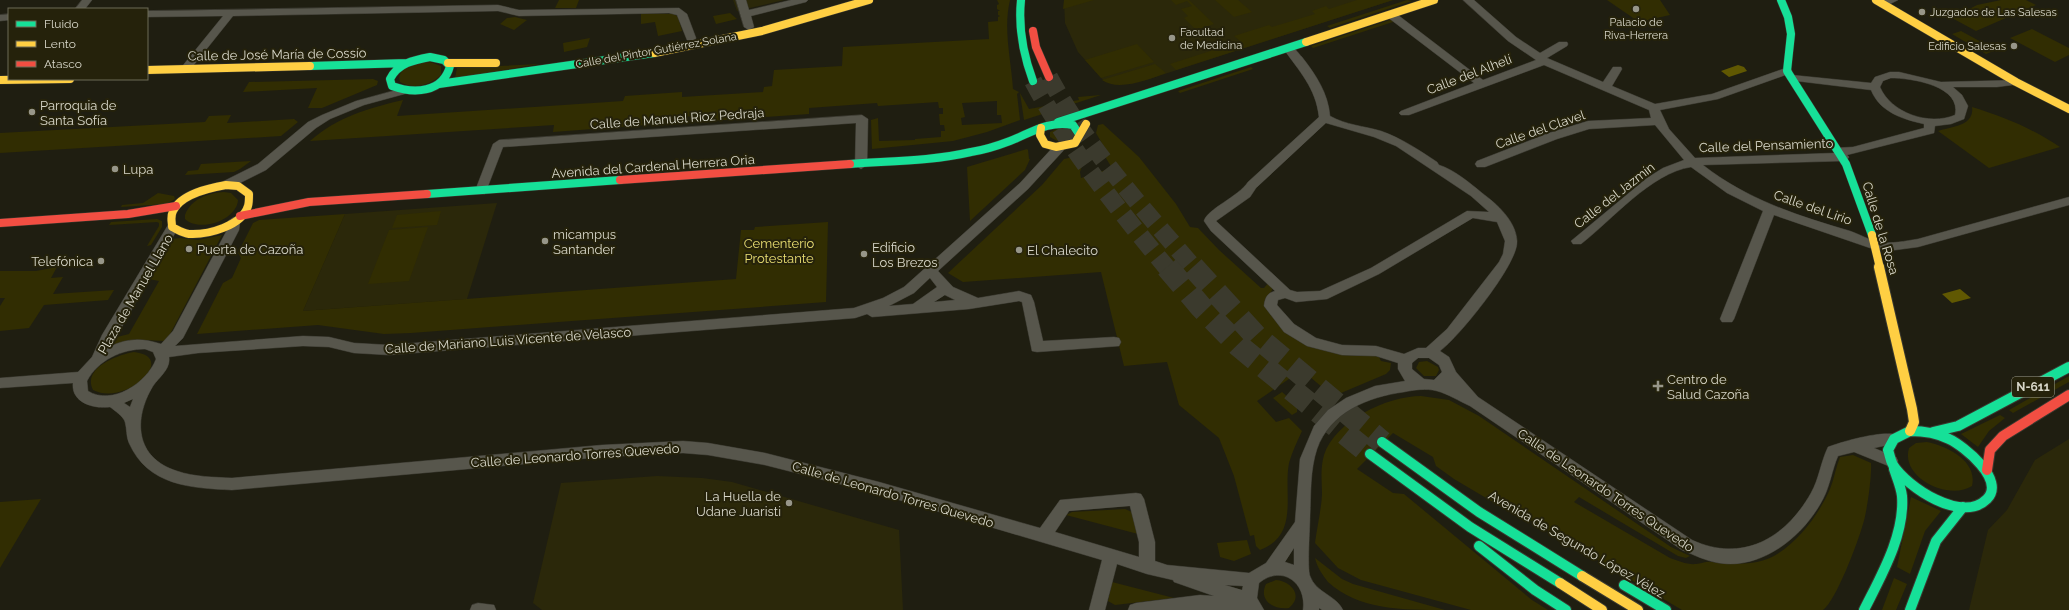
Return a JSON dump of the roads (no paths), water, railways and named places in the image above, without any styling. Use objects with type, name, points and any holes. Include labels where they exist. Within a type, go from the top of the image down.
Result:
[{"type":"main road","name":"Calle del Pintor Gutiérrez Solana","points":[[522,62],[562,59],[749,27],[775,21],[844,0]]},
{"type":"main road","name":"Calle del Pintor Gutiérrez Solana","points":[[404,91],[415,92],[439,84],[607,61],[676,49],[778,28],[869,0]]},
{"type":"main road","points":[[1021,0],[1019,12],[1019,39],[1033,81]]},
{"type":"main road","points":[[1781,0],[1791,32],[1791,44],[1786,65],[1790,74]]},
{"type":"main road","name":"Avenida del Cardenal Herrera Oria","points":[[296,203],[861,165],[945,157],[1010,140],[1051,123],[1058,122],[1088,111],[1105,108],[1430,1]]},
{"type":"main road","points":[[1879,2],[2016,82],[2069,109]]},
{"type":"main road","points":[[1032,20],[1036,47],[1049,77]]},
{"type":"main road","name":"Calle de José María de Cossío","points":[[148,70],[407,63],[430,58],[438,58],[448,63]]},
{"type":"main road","points":[[404,91],[395,88],[391,79],[407,63]]},
{"type":"main road","points":[[439,84],[450,73],[451,69],[448,63]]},
{"type":"main road","points":[[448,63],[509,63]]},
{"type":"main road","name":"Calle de José María de Cossío","points":[[148,78],[374,73],[391,79]]},
{"type":"main road","name":"Calle de la Rosa","points":[[1790,74],[1841,154],[1876,246],[1912,409],[1914,422],[1910,431]]},
{"type":"main road","name":"Avenida del Cardenal Herrera Oria","points":[[1010,140],[1042,142],[1059,148],[1075,143],[1088,121],[1105,108]]},
{"type":"main road","points":[[1058,122],[1073,125],[1079,134]]},
{"type":"main road","points":[[1041,128],[1038,133],[1042,142]]},
{"type":"main road","points":[[0,223],[128,214],[176,206],[198,191],[226,185],[238,186],[254,197],[296,203]]},
{"type":"main road","points":[[237,219],[248,207],[254,197]]},
{"type":"main road","points":[[128,214],[159,216],[180,232],[192,234],[206,233],[266,208],[296,203]]},
{"type":"main road","points":[[171,224],[176,206]]},
{"type":"main road","name":"N-611","points":[[1933,432],[1958,426],[2069,367]]},
{"type":"main road","name":"N-611","points":[[1987,470],[1990,450],[2003,436],[2069,395]]},
{"type":"main road","points":[[1864,610],[1876,587],[1901,519],[1902,495],[1892,464],[1890,447],[1893,439],[1900,434],[1910,431],[1933,432],[1961,445],[1975,456],[1987,470],[1992,482],[1992,491],[1985,502],[1976,506],[1963,507],[1934,500],[1921,493],[1905,481],[1892,464]]},
{"type":"main road","name":"Avenida de Segundo López Vélez","points":[[1382,442],[1433,480],[1535,548],[1638,610]]},
{"type":"main road","points":[[1370,454],[1470,539],[1535,590],[1566,610]]},
{"type":"main road","points":[[1395,474],[1470,527],[1602,610]]},
{"type":"main road","name":"Avenida de Segundo López Vélez","points":[[1433,480],[1492,509]]},
{"type":"main road","points":[[1910,610],[1936,541],[1963,507]]},
{"type":"main road","name":"Avenida de Segundo López Vélez","points":[[1612,578],[1666,610]]},
{"type":"street","points":[[81,8],[88,0]]},
{"type":"street","points":[[741,0],[749,27]]},
{"type":"street","name":"Calle del Pintor Gutiérrez Solana","points":[[745,14],[803,0]]},
{"type":"street","points":[[1468,0],[1512,39],[1542,59],[1654,108],[1714,97],[1790,74],[1875,87]]},
{"type":"street","points":[[1879,2],[1893,0]]},
{"type":"street","points":[[148,14],[473,8],[498,8],[519,13],[669,10],[679,11],[682,14],[691,38]]},
{"type":"street","points":[[185,69],[231,12]]},
{"type":"street","points":[[1390,14],[1482,84]]},
{"type":"street","name":"Calle del Alhelí","points":[[1405,113],[1482,84],[1542,59],[1563,44]]},
{"type":"street","points":[[1288,48],[1314,80],[1324,104],[1325,118]]},
{"type":"street","points":[[1606,87],[1617,69]]},
{"type":"street","points":[[1898,74],[1916,76],[1939,84],[1960,101],[1963,112],[1960,116],[1948,122],[1928,122],[1913,118],[1892,108],[1881,100],[1875,87],[1879,79],[1898,74]]},
{"type":"street","points":[[226,185],[262,167],[312,125],[382,91],[391,79]]},
{"type":"street","points":[[1939,84],[1994,84],[2016,82]]},
{"type":"street","points":[[360,103],[404,91]]},
{"type":"street","name":"Calle del Lirio","points":[[1654,108],[1657,121],[1691,162],[1716,180],[1770,209],[1876,246],[1897,246],[1918,243],[2069,201]]},
{"type":"street","points":[[1325,118],[1337,125],[1365,130],[1398,142],[1475,192],[1501,218],[1510,234],[1509,253],[1495,277],[1455,329],[1428,353]]},
{"type":"street","points":[[1325,118],[1252,185],[1246,194],[1211,217],[1210,221],[1214,228],[1286,293],[1296,297],[1322,296],[1375,271],[1487,204]]},
{"type":"street","name":"Calle de Manuel Rioz Pedraja","points":[[481,191],[499,144],[862,119],[861,165]]},
{"type":"street","name":"Calle del Clavel","points":[[1481,164],[1553,136],[1588,126],[1657,121]]},
{"type":"street","name":"Calle del Pensamiento","points":[[1691,162],[1841,154],[1930,130],[1928,122]]},
{"type":"street","points":[[1041,170],[1042,142]]},
{"type":"street","name":"Calle de Mariano Luis Vicente de Velasco","points":[[855,313],[881,304],[909,290],[1041,170],[1059,148]]},
{"type":"street","name":"Calle del Jazmín","points":[[1577,241],[1648,184],[1668,170],[1691,162]]},
{"type":"street","points":[[254,197],[262,167]]},
{"type":"street","points":[[1727,319],[1770,209]]},
{"type":"street","points":[[1471,214],[1501,218]]},
{"type":"street","points":[[0,383],[82,377],[80,389],[85,397],[97,401],[112,400],[132,394],[147,384],[160,370],[163,359],[162,353],[178,334],[233,230],[237,219]]},
{"type":"street","name":"Plaza de Manuel Llano","points":[[98,360],[107,339],[171,224]]},
{"type":"street","name":"Calle de Mariano Luis Vicente de Velasco","points":[[931,270],[945,288],[964,299],[983,300],[1020,296],[1026,298],[1037,348],[1114,342]]},
{"type":"street","points":[[914,309],[945,288]]},
{"type":"street","points":[[1286,293],[1274,296],[1271,300],[1271,306],[1289,328],[1312,342],[1342,350],[1376,351],[1405,364],[1414,380],[1429,385]]},
{"type":"street","name":"Calle de Mariano Luis Vicente de Velasco","points":[[162,353],[198,348],[303,341],[329,342],[354,348],[389,350],[914,309],[969,304],[983,300]]},
{"type":"street","points":[[1302,577],[1301,525],[1307,460],[1314,439],[1324,424],[1342,408],[1359,397],[1387,388],[1443,383],[1448,378],[1447,367],[1455,329]]},
{"type":"street","name":"Plaza de Manuel Llano","points":[[82,377],[98,360],[118,348],[137,344],[153,346],[162,353]]},
{"type":"street","points":[[1387,388],[1412,354],[1423,352],[1435,355],[1447,367]]},
{"type":"street","name":"Calle de Leonardo Torres Quevedo","points":[[1447,367],[1475,402]]},
{"type":"street","points":[[112,400],[132,419],[147,384]]},
{"type":"street","name":"Calle de Leonardo Torres Quevedo","points":[[1429,385],[1475,402],[1687,545],[1701,552],[1737,557],[1762,551],[1776,544],[1792,529],[1812,504],[1819,492],[1828,461],[1833,451],[1893,439]]},
{"type":"street","name":"Calle de Leonardo Torres Quevedo","points":[[132,419],[134,436],[138,448],[149,462],[173,478],[195,482],[232,484],[602,451],[689,447],[737,453],[879,488],[1167,572],[1253,607]]},
{"type":"street","points":[[1855,446],[1892,464]]},
{"type":"street","points":[[1043,537],[1065,505],[1136,499],[1147,542],[1148,567]]},
{"type":"street","points":[[1136,610],[1200,602],[1253,607],[1252,580],[1259,574],[1272,568],[1301,525]]},
{"type":"street","points":[[1097,610],[1111,556]]},
{"type":"street","points":[[1272,568],[1287,570],[1302,577],[1309,585],[1312,602],[1335,610]]},
{"type":"street","name":"Calle de Leonardo Torres Quevedo","points":[[1167,572],[1252,580]]},
{"type":"street","points":[[478,610],[488,610]]},
{"type":"tunnel","points":[[1049,77],[1080,128],[1098,153],[1194,268]]},
{"type":"tunnel","points":[[1033,81],[1062,131],[1095,178],[1167,268]]},
{"type":"tunnel","points":[[1167,267],[1201,307],[1239,346],[1370,454]]},
{"type":"tunnel","points":[[1193,267],[1256,336],[1382,442]]},
{"type":"place","name":"Palacio de Riva-Herrera","points":[[1636,9]]},
{"type":"place","name":"Juzgados de Las Salesas","points":[[1922,12]]},
{"type":"place","name":"Facultad de Medicina","points":[[1172,38]]},
{"type":"place","name":"Edificio Salesas","points":[[2014,46]]},
{"type":"place","name":"Parroquia de Santa Sofía","points":[[32,112]]},
{"type":"place","name":"Lupa","points":[[115,169]]},
{"type":"place","name":"micampus Santander","points":[[545,241]]},
{"type":"place","name":"Puerta de Cazoña","points":[[189,249]]},
{"type":"place","name":"El Chalecito","points":[[1019,250]]},
{"type":"place","name":"Edificio Los Brezos","points":[[864,254]]},
{"type":"place","name":"Telefónica","points":[[101,261]]},
{"type":"place","name":"Centro de Salud Cazoña","points":[[1658,386]]},
{"type":"place","name":"La Huella de Udane Juaristi","points":[[789,503]]},
{"type":"park label","name":"Cementerio Protestante","points":[[779,250]]}]
